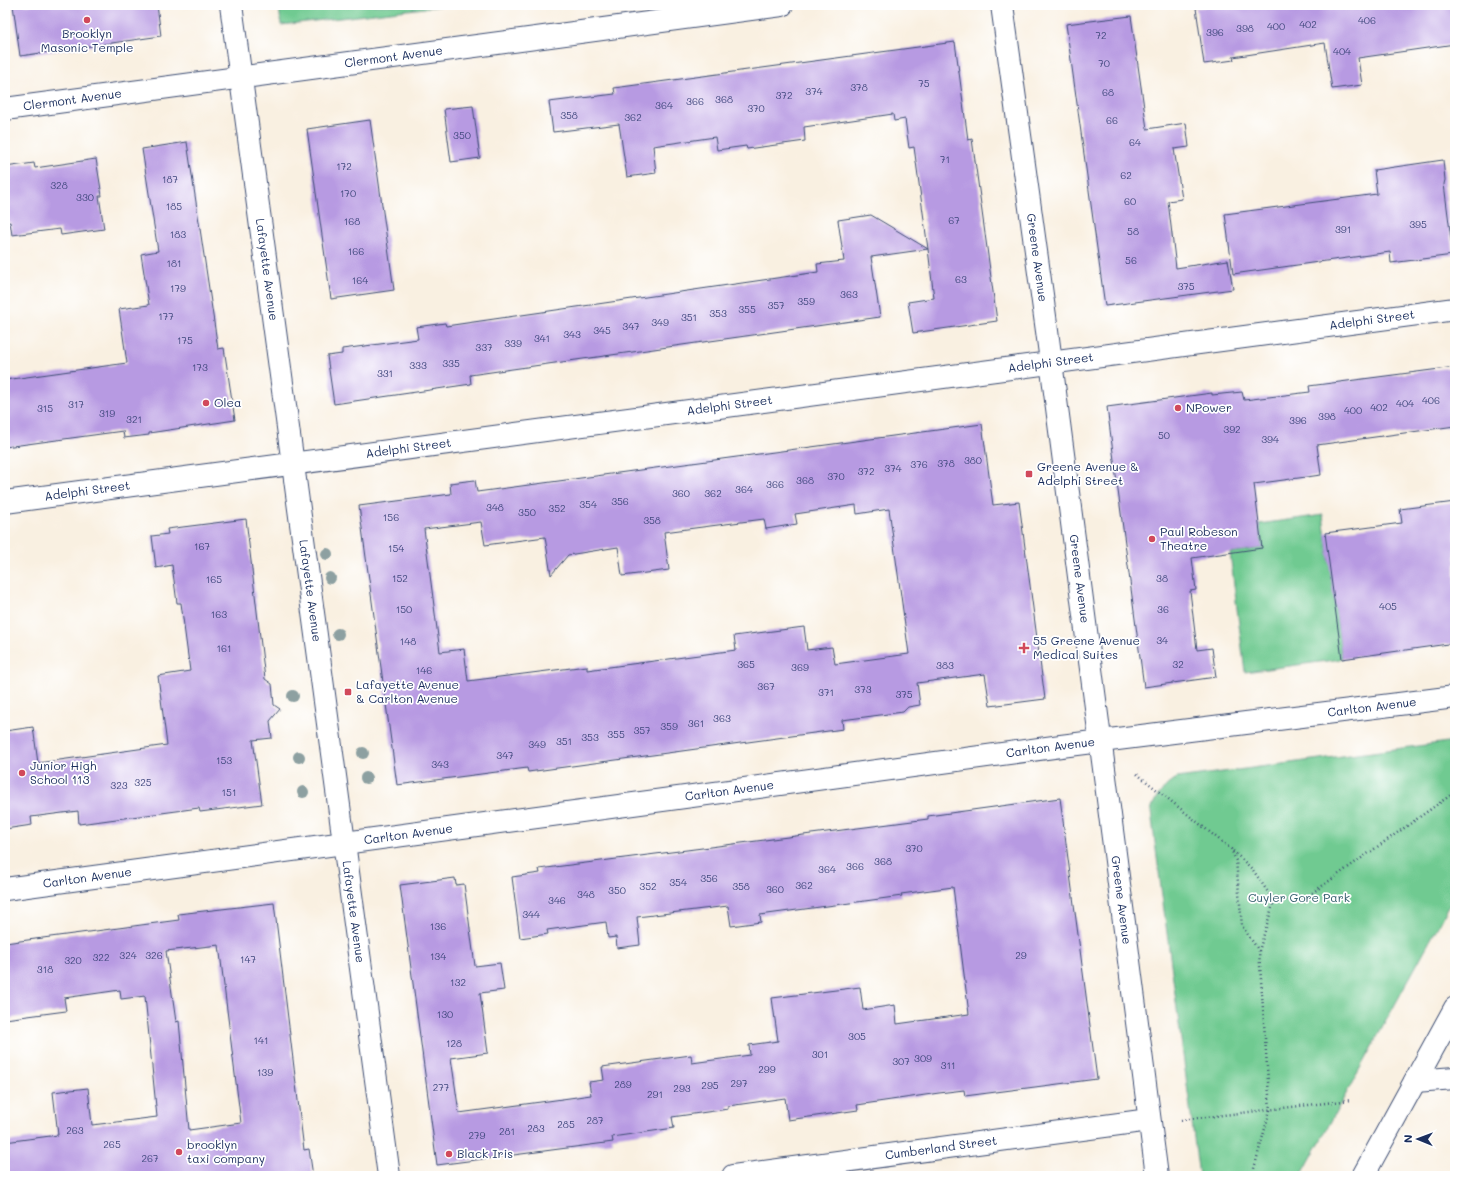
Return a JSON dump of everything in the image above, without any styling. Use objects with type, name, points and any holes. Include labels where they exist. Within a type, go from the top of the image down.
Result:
[{"type":"street","name":"Lafayette Avenue","points":[[231,5],[389,1176]]},
{"type":"street","name":"Clermont Avenue","points":[[5,109],[782,5]]},
{"type":"street","name":"Greene Avenue","points":[[1002,5],[1101,741],[1157,1176]]},
{"type":"street","name":"Adelphi Street","points":[[5,502],[1455,309]]},
{"type":"street","name":"Carlton Avenue","points":[[5,889],[1101,741],[1455,697]]},
{"type":"street","points":[[1363,1176],[1455,1008]]},
{"type":"street","points":[[1415,1081],[1455,1078]]},
{"type":"street","name":"Cumberland Street","points":[[733,1176],[1149,1120]]},
{"type":"path","points":[[1137,774],[1231,849],[1253,870],[1274,901]]},
{"type":"path","points":[[1274,901],[1305,898],[1455,792]]},
{"type":"path","points":[[1231,849],[1236,861],[1242,926],[1259,951]]},
{"type":"path","points":[[1252,1176],[1270,1110],[1259,951],[1274,901]]},
{"type":"path","points":[[1181,1120],[1351,1100]]},
{"type":"green space","points":[[279,5],[450,5],[281,25]]},
{"type":"green space","points":[[1323,515],[1342,659],[1245,672],[1230,553],[1262,548],[1259,524]]},
{"type":"green space","name":"Cuyler Gore Park","points":[[1455,741],[1455,895],[1301,1176],[1199,1176],[1151,812],[1154,802],[1165,788],[1177,778]]},
{"type":"building","name":"Brooklyn Masonic Temple","points":[[13,5],[157,5],[161,36],[20,56]]},
{"type":"building","points":[[1220,5],[1455,5],[1455,44],[1358,58],[1362,85],[1332,89],[1325,43],[1233,57],[1234,60],[1204,64],[1196,8]]},
{"type":"building","points":[[1131,16],[1147,129],[1186,123],[1189,147],[1174,149],[1182,199],[1168,201],[1176,268],[1228,260],[1233,289],[1105,306],[1066,24]]},
{"type":"building","points":[[955,42],[968,140],[972,139],[997,321],[913,333],[908,302],[934,298],[914,147],[909,148],[905,119],[894,121],[893,114],[804,127],[805,141],[747,149],[746,146],[717,150],[715,137],[653,146],[656,173],[627,177],[619,124],[553,132],[549,102],[615,94],[614,88]]},
{"type":"building","points":[[473,106],[480,158],[451,162],[444,109]]},
{"type":"building","points":[[370,120],[394,290],[331,299],[307,129]]},
{"type":"building","points":[[187,142],[218,349],[224,348],[235,420],[124,438],[123,431],[5,447],[5,380],[127,363],[119,309],[149,305],[141,254],[158,251],[142,149]]},
{"type":"building","points":[[96,159],[102,196],[99,196],[104,229],[61,235],[60,229],[12,235],[10,222],[5,223],[5,167],[34,163],[35,168]]},
{"type":"building","points":[[1443,160],[1444,184],[1453,255],[1391,263],[1390,252],[1233,274],[1225,214],[1377,194],[1374,170]]},
{"type":"building","points":[[871,215],[928,249],[871,257],[880,317],[470,375],[471,384],[334,404],[327,356],[342,354],[342,349],[418,339],[416,327],[445,323],[446,326],[818,272],[817,264],[844,261],[838,220]]},
{"type":"building","points":[[1455,367],[1455,426],[1317,445],[1321,475],[1254,484],[1262,548],[1192,558],[1196,590],[1190,591],[1197,650],[1212,648],[1216,677],[1144,687],[1107,407],[1212,393],[1212,395],[1242,392],[1244,400],[1310,392],[1309,386]]},
{"type":"building","points":[[982,424],[993,505],[1019,502],[1045,699],[990,706],[985,674],[917,683],[920,705],[908,707],[903,712],[842,720],[843,729],[528,772],[527,768],[397,785],[359,506],[451,494],[450,483],[475,480],[477,492]],"holes":[[[856,505],[857,514],[889,509],[909,654],[835,664],[832,647],[807,650],[804,627],[734,636],[736,650],[587,670],[587,666],[468,681],[464,649],[440,652],[424,529],[481,522],[485,545],[545,537],[551,575],[568,555],[618,547],[622,576],[669,570],[664,532],[764,519],[766,529],[797,524],[795,514]]]},
{"type":"building","points":[[1455,502],[1455,643],[1342,659],[1325,533],[1402,523],[1400,509]]},
{"type":"building","points":[[246,519],[265,679],[272,684],[274,705],[280,709],[270,721],[272,738],[253,740],[262,804],[200,812],[199,808],[79,824],[78,811],[31,817],[32,825],[5,829],[5,731],[33,727],[38,763],[167,745],[158,676],[190,671],[181,603],[177,603],[172,565],[156,568],[152,536],[168,534],[167,529]]},
{"type":"building","points":[[1060,798],[1097,1079],[965,1096],[964,1090],[939,1093],[857,1105],[858,1110],[788,1120],[785,1098],[728,1106],[728,1109],[672,1117],[674,1128],[612,1137],[613,1142],[437,1165],[400,885],[455,878],[456,885],[464,884],[475,966],[500,963],[504,990],[480,993],[488,1053],[451,1058],[459,1113],[591,1095],[589,1082],[604,1080],[602,1067],[691,1055],[692,1063],[750,1055],[749,1045],[778,1041],[772,998],[860,987],[863,1010],[895,1005],[897,1024],[969,1014],[953,887],[901,894],[902,896],[760,915],[761,922],[731,926],[728,906],[637,917],[640,945],[617,948],[616,937],[608,938],[606,922],[547,930],[548,934],[520,938],[512,877],[540,873],[539,869],[928,819],[928,816]]},
{"type":"building","points":[[274,903],[304,1150],[309,1149],[313,1176],[5,1176],[5,1142],[58,1135],[53,1092],[88,1088],[92,1125],[157,1117],[145,996],[121,999],[120,990],[64,998],[66,1011],[5,1019],[5,943],[179,920],[178,914]],"holes":[[[219,945],[241,1123],[189,1130],[179,1021],[176,1022],[166,951]]]},
{"type":"place","name":"Brooklyn Masonic Temple","points":[[87,20]]},
{"type":"place","name":"Olea","points":[[206,403]]},
{"type":"place","name":"NPower","points":[[1178,408]]},
{"type":"place","name":"Greene Avenue & Adelphi Street","points":[[1029,474]]},
{"type":"place","name":"Paul Robeson Theatre","points":[[1152,539]]},
{"type":"place","name":"55 Greene Avenue Medical Suites","points":[[1024,648]]},
{"type":"place","name":"Lafayette Avenue & Carlton Avenue","points":[[348,692]]},
{"type":"place","name":"Junior High School 113","points":[[22,773]]},
{"type":"place","name":"brooklyn taxi company","points":[[179,1152]]},
{"type":"place","name":"Black Iris","points":[[449,1154]]}]
